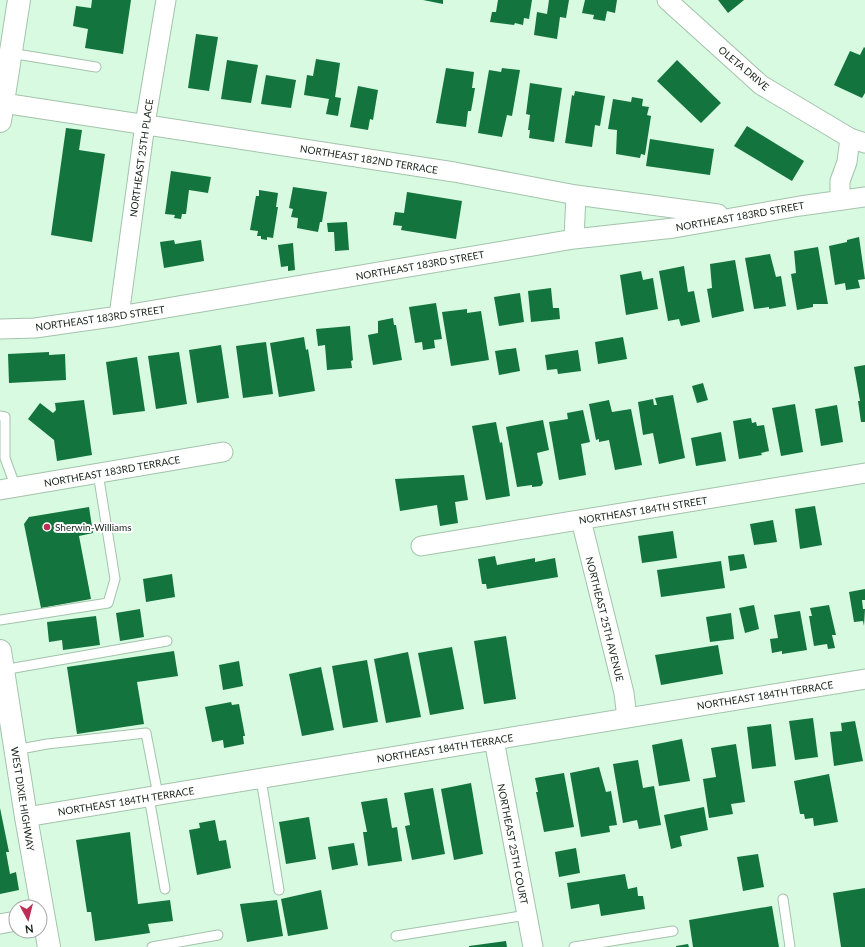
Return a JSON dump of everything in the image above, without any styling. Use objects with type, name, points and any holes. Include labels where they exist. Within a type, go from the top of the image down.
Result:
[{"type":"street","points":[[1,112],[19,0]]},
{"type":"street","name":"NORTHEAST 25TH PLACE","points":[[119,316],[145,124],[166,0]]},
{"type":"street","name":"OLETA DRIVE","points":[[667,0],[761,85],[857,140]]},
{"type":"street","name":"NORTHEAST 182ND TERRACE","points":[[1,112],[145,124],[454,172],[576,195],[735,217]]},
{"type":"street","points":[[840,200],[840,182],[857,140]]},
{"type":"street","points":[[574,239],[576,195]]},
{"type":"street","name":"NORTHEAST 183RD STREET","points":[[0,329],[35,328],[119,316],[574,239],[674,228],[865,197]]},
{"type":"street","points":[[674,228],[679,218],[675,208]]},
{"type":"street","name":"NORTHEAST 183RD TERRACE","points":[[8,489],[223,452]]},
{"type":"street","name":"NORTHEAST 184TH STREET","points":[[421,546],[865,473]]},
{"type":"street","name":"NORTHEAST 25TH AVENUE","points":[[581,520],[624,694],[627,718]]},
{"type":"street","name":"WEST DIXIE HIGHWAY","points":[[2,661],[4,706],[15,750],[39,899]]},
{"type":"street","name":"NORTHEAST 184TH TERRACE","points":[[26,818],[865,679]]},
{"type":"street","name":"NORTHEAST 25TH COURT","points":[[494,740],[533,947]]},
{"type":"lane","points":[[10,53],[96,67]]},
{"type":"lane","points":[[0,416],[5,417],[5,458],[8,489]]},
{"type":"lane","points":[[0,620],[108,602],[115,579],[98,473]]},
{"type":"lane","points":[[2,661],[167,641]]},
{"type":"lane","points":[[15,750],[47,744],[146,733],[165,889]]},
{"type":"lane","points":[[261,779],[279,890]]},
{"type":"lane","points":[[783,899],[790,947]]},
{"type":"lane","points":[[396,936],[527,915]]},
{"type":"lane","points":[[574,947],[597,945],[673,931]]},
{"type":"lane","points":[[152,947],[218,935]]},
{"type":"building","points":[[92,0],[131,0],[123,54],[85,48],[88,29],[73,26],[76,6],[91,8]]},
{"type":"building","points":[[423,0],[443,0],[443,4]]},
{"type":"building","points":[[498,0],[532,0],[529,19],[524,18],[523,25],[515,23],[514,25],[490,22],[492,12],[496,12]]},
{"type":"building","points":[[549,0],[569,0],[566,18],[560,17],[557,39],[534,35],[537,12],[547,14]]},
{"type":"building","points":[[585,0],[617,0],[615,13],[607,11],[605,21],[593,19],[594,15],[582,13]]},
{"type":"building","points":[[718,0],[744,0],[728,13]]},
{"type":"building","points":[[196,34],[218,37],[209,91],[188,88]]},
{"type":"building","points":[[864,47],[865,93],[862,98],[834,85],[850,51],[860,55]]},
{"type":"building","points":[[316,59],[340,63],[335,97],[341,98],[338,116],[326,114],[329,99],[304,95],[307,75],[313,76]]},
{"type":"building","points":[[227,60],[258,65],[251,103],[221,99]]},
{"type":"building","points":[[677,60],[721,103],[701,123],[657,81]]},
{"type":"building","points":[[446,68],[474,72],[472,88],[475,88],[471,111],[468,111],[466,127],[436,123]]},
{"type":"building","points":[[502,68],[520,70],[512,116],[507,115],[502,137],[478,133],[489,70],[501,72]]},
{"type":"building","points":[[266,75],[296,80],[291,108],[261,104]]},
{"type":"building","points":[[530,83],[562,88],[554,142],[529,138],[530,130],[528,130],[530,115],[526,114]]},
{"type":"building","points":[[358,86],[378,90],[373,120],[370,119],[368,130],[350,127]]},
{"type":"building","points":[[575,91],[605,96],[600,126],[595,125],[592,147],[565,143],[572,95],[574,96]]},
{"type":"building","points":[[632,97],[643,99],[642,106],[649,107],[647,115],[651,116],[645,155],[641,154],[640,158],[616,154],[617,130],[608,129],[613,99],[631,102]]},
{"type":"building","points":[[747,126],[804,161],[792,181],[734,146]]},
{"type":"building","points":[[66,128],[82,130],[79,150],[105,154],[92,242],[51,235]]},
{"type":"building","points":[[650,139],[714,149],[710,175],[646,166]]},
{"type":"building","points":[[171,171],[211,177],[208,193],[189,190],[186,214],[182,214],[181,219],[174,218],[175,215],[165,214]]},
{"type":"building","points":[[293,187],[327,192],[322,222],[320,222],[318,232],[297,228],[298,218],[291,217],[293,209],[289,208]]},
{"type":"building","points":[[259,190],[278,193],[276,207],[278,207],[273,238],[267,237],[267,240],[261,239],[261,236],[257,236],[258,231],[250,230],[256,196],[259,196]]},
{"type":"building","points":[[407,192],[462,201],[456,239],[401,230],[402,226],[393,225],[395,212],[404,213]]},
{"type":"building","points":[[347,222],[349,250],[335,251],[334,232],[328,232],[327,223]]},
{"type":"building","points":[[859,237],[865,279],[858,280],[860,288],[846,290],[845,283],[835,285],[829,246],[847,242],[847,240]]},
{"type":"building","points":[[174,240],[175,244],[201,240],[204,261],[164,268],[160,242]]},
{"type":"building","points":[[293,243],[295,270],[288,271],[288,266],[281,267],[278,245]]},
{"type":"building","points":[[818,247],[828,304],[813,304],[813,307],[797,310],[791,274],[796,273],[794,251]]},
{"type":"building","points":[[770,254],[776,277],[781,276],[786,306],[769,309],[769,307],[754,309],[745,258]]},
{"type":"building","points":[[735,260],[744,311],[712,318],[707,289],[712,288],[710,264]]},
{"type":"building","points":[[684,266],[688,292],[694,291],[700,322],[681,326],[679,319],[668,321],[659,271]]},
{"type":"building","points":[[641,271],[643,280],[653,278],[658,309],[626,315],[620,275]]},
{"type":"building","points":[[551,288],[553,308],[559,308],[560,319],[531,322],[528,291]]},
{"type":"building","points":[[520,293],[524,322],[499,326],[494,297]]},
{"type":"building","points":[[436,303],[442,339],[434,340],[435,348],[423,350],[422,342],[415,343],[409,307]]},
{"type":"building","points":[[467,309],[467,313],[481,311],[489,360],[451,366],[442,312]]},
{"type":"building","points":[[393,318],[394,325],[396,325],[402,360],[373,365],[368,335],[378,333],[378,321]]},
{"type":"building","points":[[350,326],[353,360],[351,361],[352,368],[327,370],[325,345],[318,346],[316,329]]},
{"type":"building","points":[[304,337],[306,350],[308,349],[315,391],[279,397],[270,343]]},
{"type":"building","points":[[623,337],[627,359],[598,364],[595,342]]},
{"type":"building","points":[[266,342],[273,394],[243,398],[236,346]]},
{"type":"building","points":[[221,345],[229,398],[197,403],[189,350]]},
{"type":"building","points":[[516,348],[520,371],[499,375],[495,351]]},
{"type":"building","points":[[578,350],[581,371],[558,374],[557,369],[547,370],[545,355]]},
{"type":"building","points":[[49,352],[49,355],[65,354],[66,380],[9,383],[8,354]]},
{"type":"building","points":[[179,352],[187,404],[156,409],[148,356]]},
{"type":"building","points":[[137,357],[145,411],[113,415],[106,362]]},
{"type":"building","points":[[865,365],[865,422],[861,422],[858,401],[860,401],[854,367]]},
{"type":"building","points":[[703,383],[708,400],[697,403],[692,386]]},
{"type":"building","points":[[673,395],[685,458],[659,464],[653,433],[643,435],[638,402],[653,399],[654,405],[657,405],[655,398]]},
{"type":"building","points":[[84,400],[92,455],[57,461],[54,440],[28,419],[40,403],[53,413],[56,410],[55,403]]},
{"type":"building","points":[[609,400],[612,412],[631,409],[642,465],[615,470],[609,440],[599,442],[599,439],[596,440],[589,404]]},
{"type":"building","points":[[795,404],[803,452],[781,456],[772,408]]},
{"type":"building","points":[[837,405],[843,442],[821,446],[815,409]]},
{"type":"building","points":[[583,410],[590,442],[581,444],[586,475],[559,480],[549,422],[568,419],[567,413]]},
{"type":"building","points":[[751,418],[752,423],[756,422],[757,426],[764,425],[769,451],[761,453],[762,455],[739,459],[733,421]]},
{"type":"building","points":[[543,420],[549,450],[537,453],[543,483],[541,486],[532,487],[532,485],[517,487],[506,427]]},
{"type":"building","points":[[496,422],[500,443],[502,442],[510,496],[486,500],[472,426]]},
{"type":"building","points":[[721,432],[726,461],[696,466],[691,438]]},
{"type":"building","points":[[464,475],[468,500],[455,502],[458,523],[440,526],[437,505],[400,511],[395,479]]},
{"type":"building","points":[[815,506],[822,545],[800,549],[795,509]]},
{"type":"building","points":[[89,507],[93,533],[79,536],[91,599],[41,608],[24,524],[29,517]]},
{"type":"building","points":[[773,520],[777,542],[754,545],[750,524]]},
{"type":"building","points":[[673,531],[677,558],[642,563],[638,536]]},
{"type":"building","points":[[744,554],[747,568],[730,571],[728,556]]},
{"type":"building","points":[[495,556],[497,565],[535,558],[535,562],[555,558],[558,577],[487,589],[486,584],[482,584],[478,559]]},
{"type":"building","points":[[721,561],[725,588],[661,597],[657,570]]},
{"type":"building","points":[[172,574],[175,597],[146,602],[143,579]]},
{"type":"building","points":[[865,589],[865,600],[862,600],[863,609],[865,609],[864,626],[863,621],[854,622],[849,592]]},
{"type":"building","points":[[754,605],[759,629],[745,633],[739,608]]},
{"type":"building","points":[[829,605],[836,635],[832,635],[835,648],[828,649],[827,644],[814,646],[809,616],[812,616],[810,608]]},
{"type":"building","points":[[140,609],[144,637],[120,641],[116,613]]},
{"type":"building","points":[[800,611],[807,650],[782,654],[782,651],[772,653],[770,639],[778,638],[774,615]]},
{"type":"building","points":[[731,613],[734,639],[710,642],[706,617]]},
{"type":"building","points":[[96,616],[100,645],[63,650],[62,640],[49,642],[47,622]]},
{"type":"building","points":[[506,636],[516,699],[484,704],[474,641]]},
{"type":"building","points":[[718,645],[723,674],[661,685],[655,655]]},
{"type":"building","points":[[452,647],[464,709],[430,715],[418,653]]},
{"type":"building","points":[[174,651],[178,676],[137,682],[144,724],[77,734],[67,667]]},
{"type":"building","points":[[408,652],[421,717],[386,723],[374,659]]},
{"type":"building","points":[[367,660],[378,722],[343,728],[332,666]]},
{"type":"building","points":[[239,661],[243,686],[223,690],[219,665]]},
{"type":"building","points":[[321,667],[334,730],[302,736],[289,674]]},
{"type":"building","points":[[231,702],[232,705],[239,704],[245,736],[243,736],[244,744],[224,748],[223,740],[212,742],[205,707]]},
{"type":"building","points":[[813,718],[818,757],[795,760],[789,721]]},
{"type":"building","points":[[855,721],[863,761],[834,766],[830,732],[842,731],[841,723]]},
{"type":"building","points":[[771,724],[776,766],[752,769],[747,727]]},
{"type":"building","points":[[682,739],[690,781],[659,786],[652,745]]},
{"type":"building","points":[[736,744],[745,802],[731,804],[733,814],[709,818],[703,779],[716,777],[711,748]]},
{"type":"building","points":[[638,760],[643,788],[654,786],[661,825],[639,829],[637,820],[623,823],[613,764]]},
{"type":"building","points":[[599,767],[606,792],[611,791],[617,825],[609,826],[610,832],[581,837],[570,773]]},
{"type":"building","points":[[564,773],[574,827],[544,832],[536,792],[538,792],[535,778]]},
{"type":"building","points":[[829,774],[838,822],[814,826],[813,818],[805,819],[804,814],[800,814],[794,781]]},
{"type":"building","points":[[471,783],[483,854],[454,860],[441,789]]},
{"type":"building","points":[[433,788],[445,854],[412,860],[405,826],[410,825],[404,793]]},
{"type":"building","points":[[387,798],[392,828],[397,827],[402,861],[368,866],[363,832],[367,832],[361,802]]},
{"type":"building","points":[[704,807],[708,830],[680,836],[682,846],[671,849],[664,815]]},
{"type":"building","points":[[0,808],[9,852],[6,852],[10,874],[16,872],[19,890],[0,894]]},
{"type":"building","points":[[309,817],[316,859],[286,864],[279,822]]},
{"type":"building","points":[[215,820],[219,841],[226,840],[231,868],[197,875],[189,830],[200,828],[199,823]]},
{"type":"building","points":[[130,832],[138,904],[170,900],[173,921],[148,924],[150,933],[95,941],[91,912],[87,912],[76,840]]},
{"type":"building","points":[[354,843],[358,865],[332,870],[328,847]]},
{"type":"building","points":[[576,848],[580,873],[559,877],[555,852]]},
{"type":"building","points":[[758,854],[764,887],[743,891],[737,857]]},
{"type":"building","points":[[625,874],[628,889],[637,887],[638,896],[643,896],[645,909],[601,916],[599,904],[571,909],[567,883]]},
{"type":"building","points":[[865,888],[865,947],[841,947],[833,893]]},
{"type":"building","points":[[321,890],[328,929],[288,936],[281,899]]},
{"type":"building","points":[[277,900],[283,936],[247,942],[240,904]]},
{"type":"building","points":[[772,906],[779,947],[693,947],[689,920]]},
{"type":"building","points":[[506,941],[507,947],[469,947],[469,946]]},
{"type":"building","points":[[688,944],[689,947],[676,947],[676,946]]},
{"type":"place","name":"Sherwin-Williams","points":[[47,527]]}]
